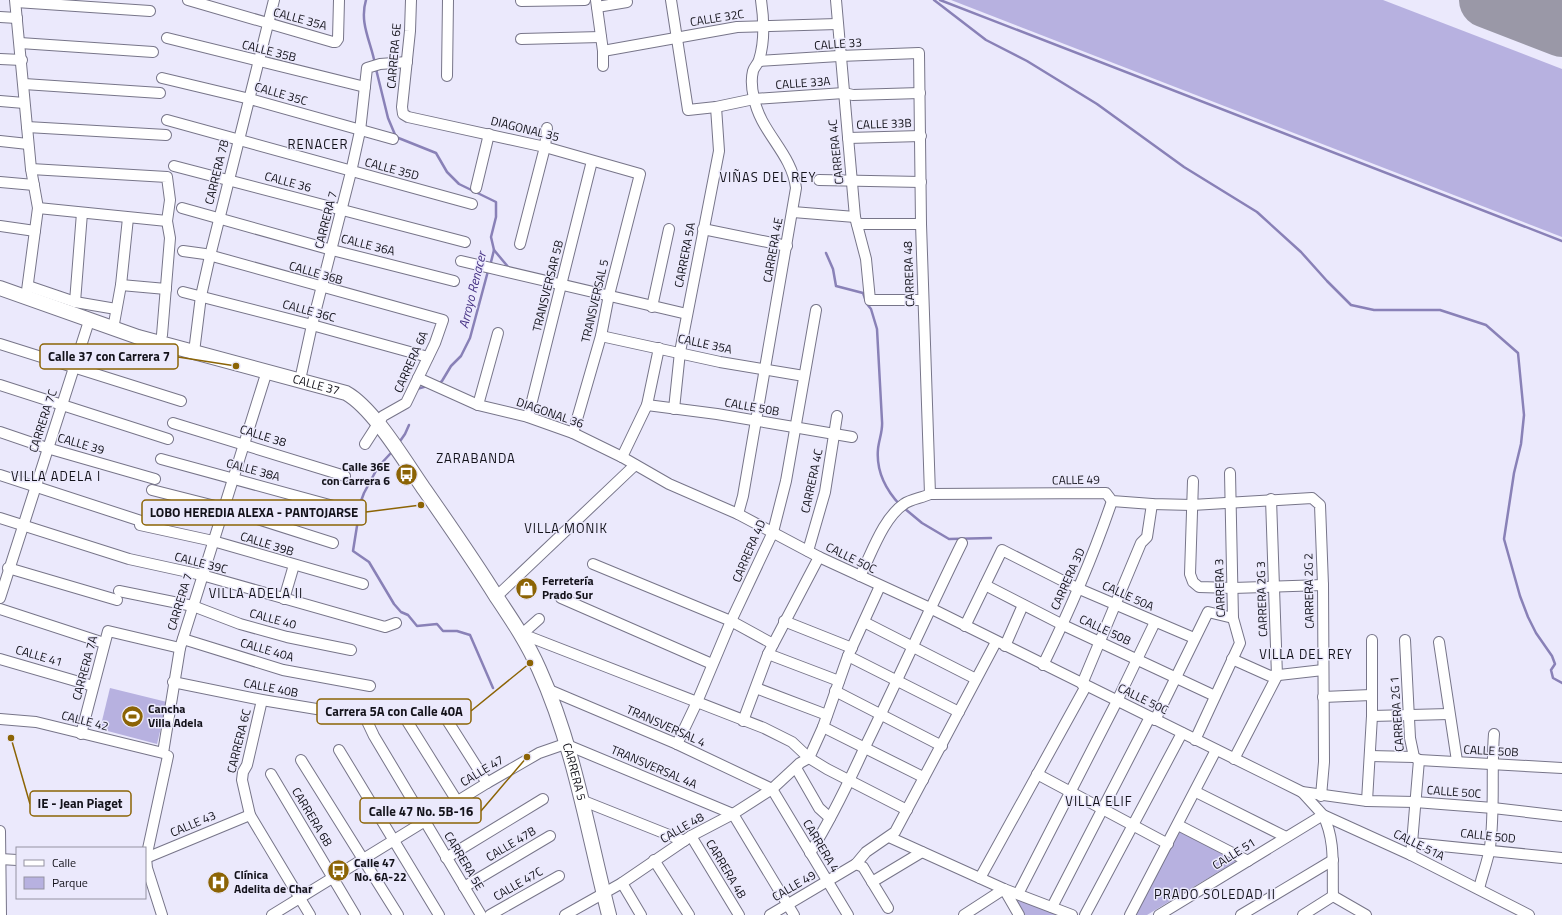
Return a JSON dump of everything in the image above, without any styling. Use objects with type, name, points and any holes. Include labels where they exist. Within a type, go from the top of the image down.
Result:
[{"type":"main road","name":"CALLE 37","points":[[0,288],[27,292],[89,321],[113,329],[346,393],[363,406],[377,423],[434,502],[522,634]]},
{"type":"main road","name":"CARRERA 5","points":[[522,634],[547,689],[565,744],[581,800],[609,915]]},
{"type":"street","name":"CALLE 35A","points":[[188,0],[268,24],[336,42],[338,39],[336,1]]},
{"type":"street","name":"CARRERA 7B","points":[[194,352],[202,296],[210,256],[260,62],[274,0]]},
{"type":"street","name":"CARRERA 6E","points":[[403,114],[402,107],[411,0]]},
{"type":"street","points":[[447,76],[448,0]]},
{"type":"street","points":[[520,1],[585,0]]},
{"type":"street","points":[[671,0],[677,37]]},
{"type":"street","name":"CARRERA 4E","points":[[738,514],[743,496],[796,188],[793,169],[779,145],[766,129],[754,99],[752,77],[753,70],[759,61],[764,26],[762,0]]},
{"type":"street","name":"CARRERA 4C","points":[[836,0],[839,56],[856,220],[866,259],[870,300],[923,300]]},
{"type":"street","points":[[116,309],[27,292],[38,208],[28,144],[16,1],[150,11]]},
{"type":"street","points":[[604,66],[596,4],[627,2]]},
{"type":"street","points":[[0,17],[18,18]]},
{"type":"street","name":"CALLE 32C","points":[[603,51],[737,27],[837,24]]},
{"type":"street","points":[[522,39],[601,37]]},
{"type":"street","name":"CALLE 33A","points":[[677,37],[688,110],[716,107],[754,99],[844,93],[853,95],[920,93]]},
{"type":"street","name":"CALLE 35B","points":[[167,38],[365,87]]},
{"type":"street","points":[[20,43],[154,52]]},
{"type":"street","name":"CALLE 33","points":[[759,61],[919,53]]},
{"type":"street","name":"CARRERA 48","points":[[919,53],[921,224],[930,494]]},
{"type":"street","points":[[0,59],[22,60]]},
{"type":"street","name":"CARRERA 7","points":[[300,380],[312,325],[332,250],[360,131],[367,68],[375,65],[406,62]]},
{"type":"street","name":"CALLE 35C","points":[[162,78],[250,99],[393,139]]},
{"type":"street","points":[[24,84],[160,93]]},
{"type":"street","points":[[0,101],[24,103]]},
{"type":"street","name":"CARRERA 5A","points":[[674,409],[680,352],[719,152],[716,107]]},
{"type":"street","name":"DIAGONAL 35","points":[[403,114],[408,117],[545,147],[640,174]]},
{"type":"street","name":"CALLE 35D","points":[[167,120],[239,139],[351,172],[472,204]]},
{"type":"street","points":[[27,127],[166,135]]},
{"type":"street","points":[[520,244],[545,147],[547,128]]},
{"type":"street","points":[[476,188],[489,134]]},
{"type":"street","name":"CALLE 33B","points":[[848,138],[921,136]]},
{"type":"street","points":[[0,142],[28,144]]},
{"type":"street","name":"TRANSVERSAR 5B","points":[[528,417],[592,160]]},
{"type":"street","name":"CALLE 36","points":[[174,166],[229,179],[465,242]]},
{"type":"street","points":[[31,169],[167,177],[170,200],[167,221],[170,238],[162,335]]},
{"type":"street","name":"TRANSVERSAL 5","points":[[573,433],[601,336],[609,295],[640,174]]},
{"type":"street","points":[[820,180],[921,182]]},
{"type":"street","points":[[0,182],[34,185]]},
{"type":"street","points":[[38,208],[167,221]]},
{"type":"street","name":"CALLE 36A","points":[[182,208],[332,250],[454,281]]},
{"type":"street","points":[[793,212],[856,220],[921,224]]},
{"type":"street","points":[[75,302],[82,213]]},
{"type":"street","points":[[113,329],[121,285],[128,218]]},
{"type":"street","points":[[0,226],[35,231]]},
{"type":"street","points":[[703,229],[787,246]]},
{"type":"street","points":[[652,307],[669,230]]},
{"type":"street","name":"CALLE 36B","points":[[183,251],[210,256],[442,320]]},
{"type":"street","points":[[461,261],[687,314]]},
{"type":"street","points":[[121,285],[166,289]]},
{"type":"street","name":"CALLE 36C","points":[[183,292],[428,357]]},
{"type":"street","name":"CARRERA 4D","points":[[677,744],[697,702],[731,621],[774,532],[786,481],[816,310]]},
{"type":"street","name":"CARRERA 6A","points":[[365,444],[377,423],[383,416],[406,403],[428,357],[442,320]]},
{"type":"street","name":"CARRERA 7C","points":[[0,598],[8,568],[36,487],[73,366],[89,321]]},
{"type":"street","points":[[478,405],[498,333]]},
{"type":"street","name":"CALLE 35A","points":[[601,336],[680,352],[720,362],[765,368],[804,376]]},
{"type":"street","points":[[0,344],[181,401]]},
{"type":"street","points":[[622,457],[647,405],[659,348]]},
{"type":"street","name":"CARRERA 7","points":[[162,915],[147,868],[146,858],[165,754],[173,682],[181,643],[267,371]]},
{"type":"street","name":"DIAGONAL 36","points":[[418,378],[478,405],[528,417],[573,433],[622,457],[669,484],[738,514]]},
{"type":"street","points":[[0,385],[168,439]]},
{"type":"street","name":"CALLE 50B","points":[[647,405],[852,437]]},
{"type":"street","name":"CARRERA 4C","points":[[808,551],[825,492],[837,416]]},
{"type":"street","name":"CALLE 38","points":[[173,423],[345,476]]},
{"type":"street","name":"CALLE 39","points":[[0,432],[224,508],[333,543]]},
{"type":"street","name":"CALLE 38A","points":[[161,459],[337,507]]},
{"type":"street","points":[[497,596],[635,465]]},
{"type":"street","name":"CARRERA 3","points":[[1195,740],[1240,642],[1233,618],[1230,473]]},
{"type":"street","name":"CALLE 39B","points":[[0,475],[141,523],[213,541],[363,584]]},
{"type":"street","points":[[1193,480],[1190,574],[1193,582],[1199,587],[1233,588],[1323,585]]},
{"type":"street","name":"CALLE 49","points":[[860,576],[882,531],[901,506],[930,494],[964,492],[970,494],[1106,493],[1112,501],[1192,505],[1272,499],[1312,498],[1320,505]]},
{"type":"street","name":"CARRERA 2G 3","points":[[1234,759],[1277,676],[1272,499]]},
{"type":"street","name":"CARRERA 3D","points":[[1043,665],[1063,625],[1077,588],[1097,547],[1112,501]]},
{"type":"street","points":[[980,878],[1084,685],[1140,543],[1148,537],[1152,504]]},
{"type":"street","name":"CARRERA 2G 2","points":[[1320,505],[1323,585],[1324,762],[1321,796]]},
{"type":"street","name":"CALLE 50C","points":[[738,514],[819,557],[930,608],[1000,644],[1302,792],[1321,796],[1367,801],[1415,802],[1493,808],[1562,816]]},
{"type":"street","name":"CALLE 39C","points":[[0,518],[129,559],[202,576],[385,627],[396,624]]},
{"type":"street","points":[[810,854],[826,828],[882,714],[930,608],[962,543]]},
{"type":"street","name":"CALLE 50A","points":[[985,585],[1002,550],[1077,588],[1116,603],[1154,622],[1194,638]]},
{"type":"street","points":[[743,720],[768,654],[819,557]]},
{"type":"street","points":[[593,564],[731,621],[773,644]]},
{"type":"street","points":[[284,599],[294,565]]},
{"type":"street","name":"CALLE 40","points":[[8,568],[118,596],[193,606],[240,624],[287,637],[351,650]]},
{"type":"street","points":[[965,626],[985,585]]},
{"type":"street","name":"CALLE 50B","points":[[985,585],[1063,625],[1215,696]]},
{"type":"street","points":[[809,758],[823,727],[850,652],[880,586]]},
{"type":"street","points":[[561,598],[712,664]]},
{"type":"street","name":"CALLE 49","points":[[770,915],[856,864],[866,852],[895,832],[976,680],[1000,644],[1023,605]]},
{"type":"street","points":[[0,609],[104,643]]},
{"type":"street","points":[[1052,907],[1208,612],[1233,618]]},
{"type":"street","points":[[539,619],[522,634],[743,720],[792,742],[809,758],[907,810]]},
{"type":"street","points":[[784,621],[850,652],[897,681],[959,712]]},
{"type":"street","points":[[864,622],[976,680]]},
{"type":"street","points":[[1018,894],[1117,701],[1154,622]]},
{"type":"street","name":"CALLE 40A","points":[[108,631],[181,643],[283,670],[345,680],[370,686]]},
{"type":"street","name":"CARRERA 7A","points":[[81,734],[92,686],[108,631]]},
{"type":"street","points":[[1367,801],[1372,716],[1372,640]]},
{"type":"street","name":"CARRERA 2G 1","points":[[1405,640],[1410,738],[1416,758],[1415,802],[1411,855]]},
{"type":"street","points":[[1439,642],[1457,762]]},
{"type":"street","points":[[768,654],[839,681]]},
{"type":"street","name":"CALLE 41","points":[[0,658],[92,686]]},
{"type":"street","points":[[1232,659],[1270,676],[1323,670]]},
{"type":"street","name":"CALLE 40B","points":[[173,682],[262,700],[365,717]]},
{"type":"street","points":[[756,688],[827,715]]},
{"type":"street","name":"TRANSVERSAL 4","points":[[547,689],[677,744],[772,789]]},
{"type":"street","points":[[835,691],[942,746]]},
{"type":"street","points":[[1323,697],[1371,695]]},
{"type":"street","name":"CARRERA 6C","points":[[262,700],[247,765],[242,776],[244,792],[250,815],[310,915]]},
{"type":"street","points":[[440,709],[487,783]]},
{"type":"street","points":[[1372,716],[1449,714]]},
{"type":"street","name":"CARRERA 5E","points":[[365,717],[374,736],[481,915]]},
{"type":"street","name":"CALLE 42","points":[[0,719],[36,722],[165,754]]},
{"type":"street","points":[[407,721],[457,801]]},
{"type":"street","points":[[823,727],[921,776],[923,780]]},
{"type":"street","points":[[1084,915],[1182,733]]},
{"type":"street","points":[[1479,889],[1490,849],[1493,808],[1492,763],[1494,734]]},
{"type":"street","name":"CALLE 47","points":[[272,915],[487,783],[539,753],[565,744]]},
{"type":"street","name":"TRANSVERSAL 4A","points":[[565,744],[733,814]]},
{"type":"street","points":[[339,750],[439,915]]},
{"type":"street","points":[[1130,915],[1196,792],[1216,750]]},
{"type":"street","name":"CALLE 50B","points":[[1370,756],[1562,768]]},
{"type":"street","name":"CALLE 48","points":[[565,915],[603,894],[654,860],[733,814],[772,789],[809,758]]},
{"type":"street","points":[[301,760],[398,915]]},
{"type":"street","points":[[796,768],[818,808],[830,818]]},
{"type":"street","name":"CARRERA 6B","points":[[271,774],[355,915]]},
{"type":"street","points":[[1037,774],[1168,844]]},
{"type":"street","name":"CARRERA 4","points":[[772,789],[848,915]]},
{"type":"street","points":[[1196,792],[1286,837]]},
{"type":"street","name":"CALLE 51A","points":[[1302,792],[1323,815],[1411,855],[1529,915]]},
{"type":"street","points":[[446,858],[543,798]]},
{"type":"street","points":[[581,800],[688,839]]},
{"type":"street","points":[[733,814],[794,915]]},
{"type":"street","name":"CALLE 43","points":[[146,858],[250,815]]},
{"type":"street","points":[[1323,815],[1329,826],[1332,840],[1333,896]]},
{"type":"street","name":"CALLE 51","points":[[1159,915],[1323,815]]},
{"type":"street","points":[[1178,825],[1248,860]]},
{"type":"street","points":[[0,831],[1,915]]},
{"type":"street","name":"CALLE 47B","points":[[464,887],[550,836]]},
{"type":"street","points":[[889,837],[1004,889],[1072,915]]},
{"type":"street","name":"CARRERA 4B","points":[[688,839],[739,915]]},
{"type":"street","name":"CALLE 50D","points":[[1412,843],[1490,849],[1562,858]]},
{"type":"street","points":[[872,882],[922,852]]},
{"type":"street","points":[[0,859],[16,860]]},
{"type":"street","points":[[654,860],[689,915]]},
{"type":"street","points":[[1241,915],[1333,860]]},
{"type":"street","points":[[856,864],[863,868],[888,908]]},
{"type":"street","name":"CALLE 47C","points":[[490,915],[559,876]]},
{"type":"street","points":[[622,882],[641,915]]},
{"type":"street","points":[[964,915],[1004,889]]},
{"type":"street","points":[[1004,889],[1019,915]]},
{"type":"street","points":[[1303,915],[1333,896]]},
{"type":"street","points":[[1333,896],[1366,915]]},
{"type":"green space","points":[[951,0],[1383,0],[1562,69],[1562,237]]},
{"type":"green space","name":"Cancha Villa Adela","points":[[110,688],[167,702],[157,744],[100,729]]},
{"type":"green space","points":[[1180,829],[1238,860],[1147,915],[1136,915]]},
{"type":"green space","points":[[1013,897],[1059,915],[1025,915]]},
{"type":"waterway","name":"Arroyo Renacer","points":[[366,0],[364,8],[365,25],[375,64]]},
{"type":"waterway","points":[[934,0],[986,40],[1027,61],[1097,104],[1184,167],[1257,212],[1301,252],[1351,305],[1374,310],[1440,310],[1486,325],[1518,353],[1524,415],[1521,444],[1514,473],[1504,539],[1520,596],[1528,617],[1536,633],[1552,656],[1555,664],[1551,670],[1553,678],[1562,683]]},
{"type":"waterway","points":[[940,0],[1562,241]]},
{"type":"waterway","name":"Arroyo Renacer","points":[[376,69],[388,118],[396,137],[436,153],[447,172],[459,184],[496,202],[496,217],[491,237],[494,250],[490,266]]},
{"type":"waterway","points":[[494,250],[509,268]]},
{"type":"waterway","points":[[826,253],[833,269],[836,286],[863,293],[867,304],[871,309],[877,329],[882,425],[878,449],[878,465],[886,486],[900,505]]},
{"type":"waterway","name":"Arroyo Renacer","points":[[438,384],[442,381],[451,366],[461,356],[470,338],[488,271]]},
{"type":"waterway","name":"Arroyo Renacer","points":[[417,389],[427,386]]},
{"type":"waterway","name":"Arroyo Renacer","points":[[398,444],[409,425]]},
{"type":"waterway","points":[[390,454],[378,467],[364,493],[361,501],[353,551],[369,562],[394,604],[401,612],[408,615],[417,626],[437,624],[443,631],[457,631],[470,635],[493,688]]},
{"type":"waterway","points":[[904,508],[922,523],[949,539],[991,538]]},
{"type":"taxiway","points":[[1553,25],[1562,28]]},
{"type":"runway","points":[[1487,0],[1562,29]]},
{"type":"place","name":"Calle 37 con Carrera 7","points":[[236,366]]},
{"type":"place","name":"Calle 36E con Carrera 6","points":[[406,474]]},
{"type":"place","name":"LOBO HEREDIA ALEXA - PANTOJARSE","points":[[421,505]]},
{"type":"place","name":"Ferretería Prado Sur","points":[[526,588]]},
{"type":"place","name":"Carrera 5A con Calle 40A","points":[[530,663]]},
{"type":"place","name":"Cancha Villa Adela","points":[[133,716]]},
{"type":"place","name":"IE - Jean Piaget","points":[[11,738]]},
{"type":"place","name":"Calle 47 No. 5B-16","points":[[527,757]]},
{"type":"place","name":"Calle 47 No. 6A-22","points":[[339,870]]},
{"type":"place","name":"Clínica Adelita de Char","points":[[218,882]]},
{"type":"district","name":"RENACER","points":[[318,144]]},
{"type":"district","name":"VIÑAS DEL REY","points":[[768,177]]},
{"type":"district","name":"ZARABANDA","points":[[476,458]]},
{"type":"district","name":"VILLA ADELA I","points":[[56,476]]},
{"type":"district","name":"VILLA MONIK","points":[[566,528]]},
{"type":"district","name":"VILLA ADELA II","points":[[256,593]]},
{"type":"district","name":"VILLA DEL REY","points":[[1306,654]]},
{"type":"district","name":"VILLA ELIF","points":[[1099,801]]},
{"type":"district","name":"PRADO SOLEDAD II","points":[[1215,894]]}]
